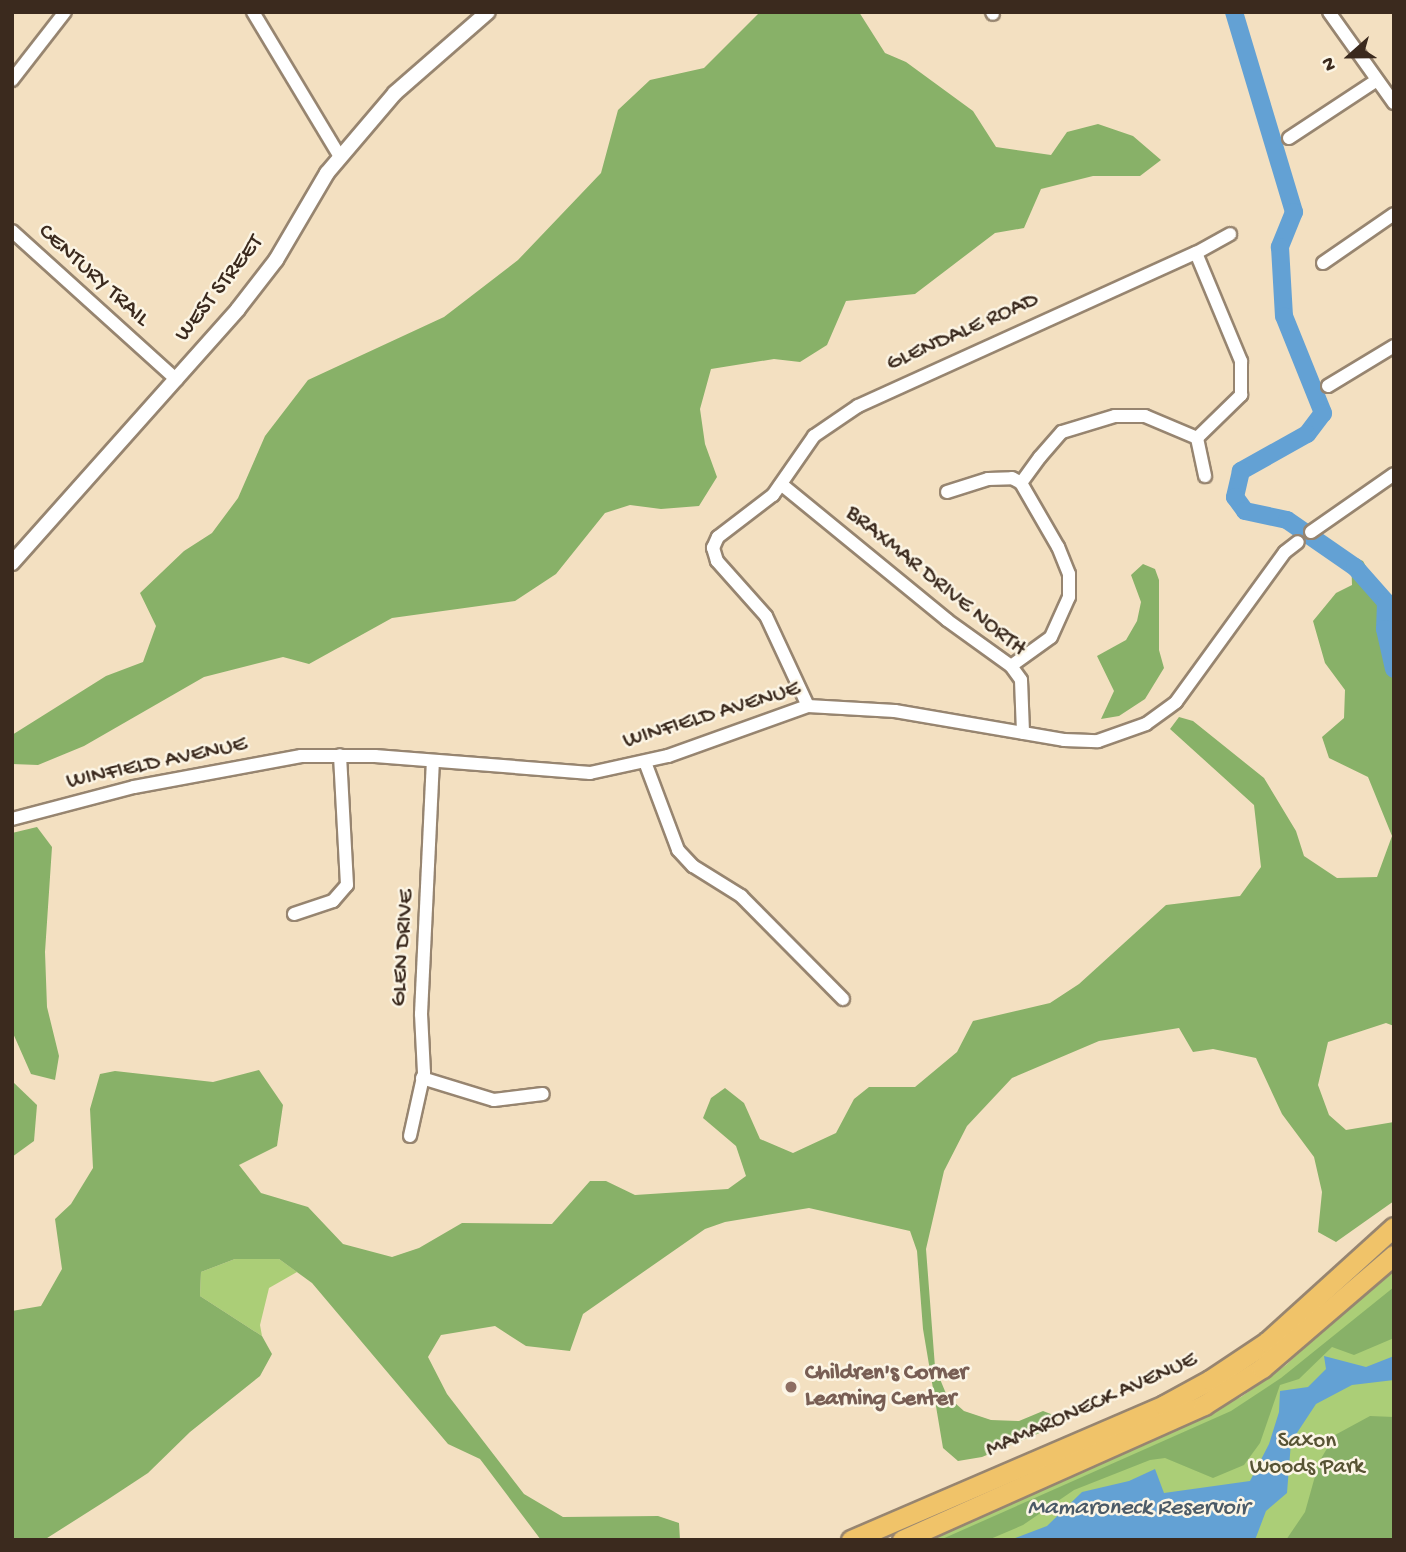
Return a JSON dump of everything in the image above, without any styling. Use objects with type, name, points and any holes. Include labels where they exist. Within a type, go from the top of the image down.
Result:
[{"type":"main road","name":"MAMARONECK AVENUE","points":[[902,1540],[1204,1405],[1262,1368],[1394,1227]]},
{"type":"main road","name":"MAMARONECK AVENUE","points":[[851,1540],[1164,1405],[1239,1363],[1394,1255]]},
{"type":"street","points":[[12,80],[65,12]]},
{"type":"street","points":[[253,12],[340,157]]},
{"type":"street","name":"WEST STREET","points":[[12,563],[177,380],[276,260],[296,220],[340,157],[396,93],[488,12]]},
{"type":"street","points":[[1329,12],[1394,103]]},
{"type":"street","points":[[1289,138],[1377,80]]},
{"type":"street","points":[[1323,263],[1394,214]]},
{"type":"street","name":"CENTURY TRAIL","points":[[12,231],[177,380]]},
{"type":"street","name":"GLENDALE ROAD","points":[[808,706],[766,616],[717,561],[713,548],[718,537],[765,503],[814,436],[858,406],[1196,253],[1230,234]]},
{"type":"street","points":[[1196,253],[1235,343],[1243,381],[1233,406],[1197,438]]},
{"type":"street","points":[[1328,386],[1394,346]]},
{"type":"street","points":[[1021,483],[1062,432],[1115,416],[1145,416],[1197,438]]},
{"type":"street","points":[[1197,438],[1205,476]]},
{"type":"street","points":[[1311,531],[1394,474]]},
{"type":"street","points":[[947,492],[988,479],[1012,478],[1021,483],[1058,547],[1069,574],[1069,597],[1051,637],[1011,666]]},
{"type":"street","name":"BRAXMAR DRIVE NORTH","points":[[781,484],[947,620],[1011,666],[1021,680],[1023,733]]},
{"type":"street","name":"WINFIELD AVENUE","points":[[12,819],[84,798],[301,756],[340,755],[590,773],[645,762],[808,706],[895,711],[1023,733],[1098,741],[1146,724],[1176,702],[1285,552],[1298,542]]},
{"type":"street","points":[[295,914],[333,901],[347,885],[340,755]]},
{"type":"street","name":"GLEN DRIVE","points":[[410,1136],[422,1078],[421,1014],[433,762]]},
{"type":"street","points":[[645,762],[678,850],[693,866],[741,895],[843,999]]},
{"type":"street","points":[[422,1078],[494,1100],[543,1094]]},
{"type":"green space","points":[[760,12],[859,12],[885,53],[906,62],[973,111],[996,147],[1051,155],[1067,132],[1098,124],[1133,136],[1161,160],[1140,176],[1093,176],[1041,189],[1024,228],[995,233],[915,294],[846,301],[827,345],[800,362],[774,359],[711,369],[700,409],[705,444],[717,477],[699,506],[661,509],[630,505],[605,513],[556,574],[515,601],[392,618],[309,664],[283,657],[204,677],[84,746],[38,765],[12,764],[12,735],[106,676],[143,662],[156,626],[140,593],[184,551],[212,533],[238,498],[265,436],[308,380],[444,317],[518,260],[601,173],[618,110],[650,80],[704,68]]},
{"type":"green space","points":[[1351,556],[1363,561],[1394,618],[1394,1026],[1386,1023],[1328,1042],[1318,1085],[1329,1115],[1346,1130],[1394,1122],[1394,1201],[1336,1242],[1318,1232],[1322,1192],[1314,1157],[1282,1114],[1256,1058],[1213,1049],[1193,1052],[1179,1028],[1099,1041],[1012,1078],[967,1126],[944,1171],[926,1249],[935,1367],[947,1396],[964,1411],[991,1420],[1019,1421],[1043,1411],[1056,1416],[1059,1425],[982,1457],[958,1461],[943,1448],[923,1329],[917,1251],[910,1231],[809,1208],[725,1222],[705,1229],[583,1314],[570,1351],[526,1346],[495,1326],[441,1335],[428,1357],[447,1394],[524,1494],[563,1517],[658,1516],[679,1523],[680,1540],[541,1540],[480,1459],[448,1444],[312,1283],[279,1259],[235,1259],[201,1272],[200,1296],[262,1336],[272,1354],[260,1376],[190,1432],[148,1473],[44,1540],[12,1540],[12,1311],[41,1306],[62,1269],[55,1219],[71,1204],[93,1168],[90,1109],[100,1074],[115,1071],[213,1082],[259,1070],[283,1105],[277,1146],[239,1165],[261,1193],[308,1207],[343,1244],[392,1257],[419,1248],[462,1223],[552,1224],[590,1181],[606,1181],[635,1195],[728,1189],[746,1176],[736,1146],[703,1118],[711,1098],[725,1088],[744,1103],[760,1139],[793,1153],[836,1133],[854,1099],[869,1087],[915,1087],[957,1052],[973,1021],[1050,1003],[1079,984],[1166,905],[1240,896],[1261,867],[1254,805],[1170,729],[1179,717],[1193,721],[1264,778],[1296,831],[1304,856],[1337,878],[1377,877],[1392,836],[1368,777],[1329,758],[1322,737],[1344,718],[1345,690],[1325,663],[1313,621],[1336,593],[1352,585]]},
{"type":"green space","points":[[1143,564],[1155,569],[1159,580],[1159,650],[1164,668],[1145,699],[1119,716],[1101,719],[1114,691],[1097,656],[1126,640],[1137,621],[1141,602],[1131,575]]},
{"type":"green space","points":[[37,827],[52,847],[45,952],[47,1007],[59,1056],[55,1080],[31,1074],[12,1031],[12,833]]},
{"type":"green space","points":[[12,1081],[37,1105],[34,1141],[12,1157]]},
{"type":"green space","points":[[235,1259],[279,1259],[297,1272],[269,1288],[260,1325],[262,1336],[200,1296],[201,1272]]},
{"type":"green space","name":"Saxon Woods Park","points":[[1394,1264],[1394,1540],[924,1540],[1241,1397],[1286,1365]]},
{"type":"green space","points":[[1394,1287],[1394,1338],[1354,1355],[1332,1347],[1299,1379],[1280,1385],[1260,1443],[1244,1465],[1213,1478],[1165,1458],[1150,1460],[1074,1490],[1023,1525],[988,1540],[940,1540],[1231,1411],[1281,1378]]},
{"type":"green space","points":[[1370,1416],[1394,1417],[1394,1540],[1286,1540],[1305,1512],[1319,1462],[1335,1435]]},
{"type":"water","name":"Mamaroneck Reservoir","points":[[1324,1356],[1366,1367],[1394,1356],[1394,1380],[1352,1385],[1316,1404],[1291,1442],[1287,1493],[1266,1511],[1255,1540],[1010,1540],[1047,1526],[1082,1492],[1129,1481],[1155,1469],[1164,1493],[1250,1481],[1269,1444],[1279,1412],[1280,1391],[1308,1387],[1326,1369]]},
{"type":"waterway","points":[[1234,12],[1294,212],[1280,247],[1284,316],[1323,413],[1307,434],[1241,471],[1235,497],[1245,511],[1287,520],[1355,567],[1386,602],[1385,629],[1394,669]]},
{"type":"place","name":"Children's Corner Learning Center","points":[[791,1387]]}]
